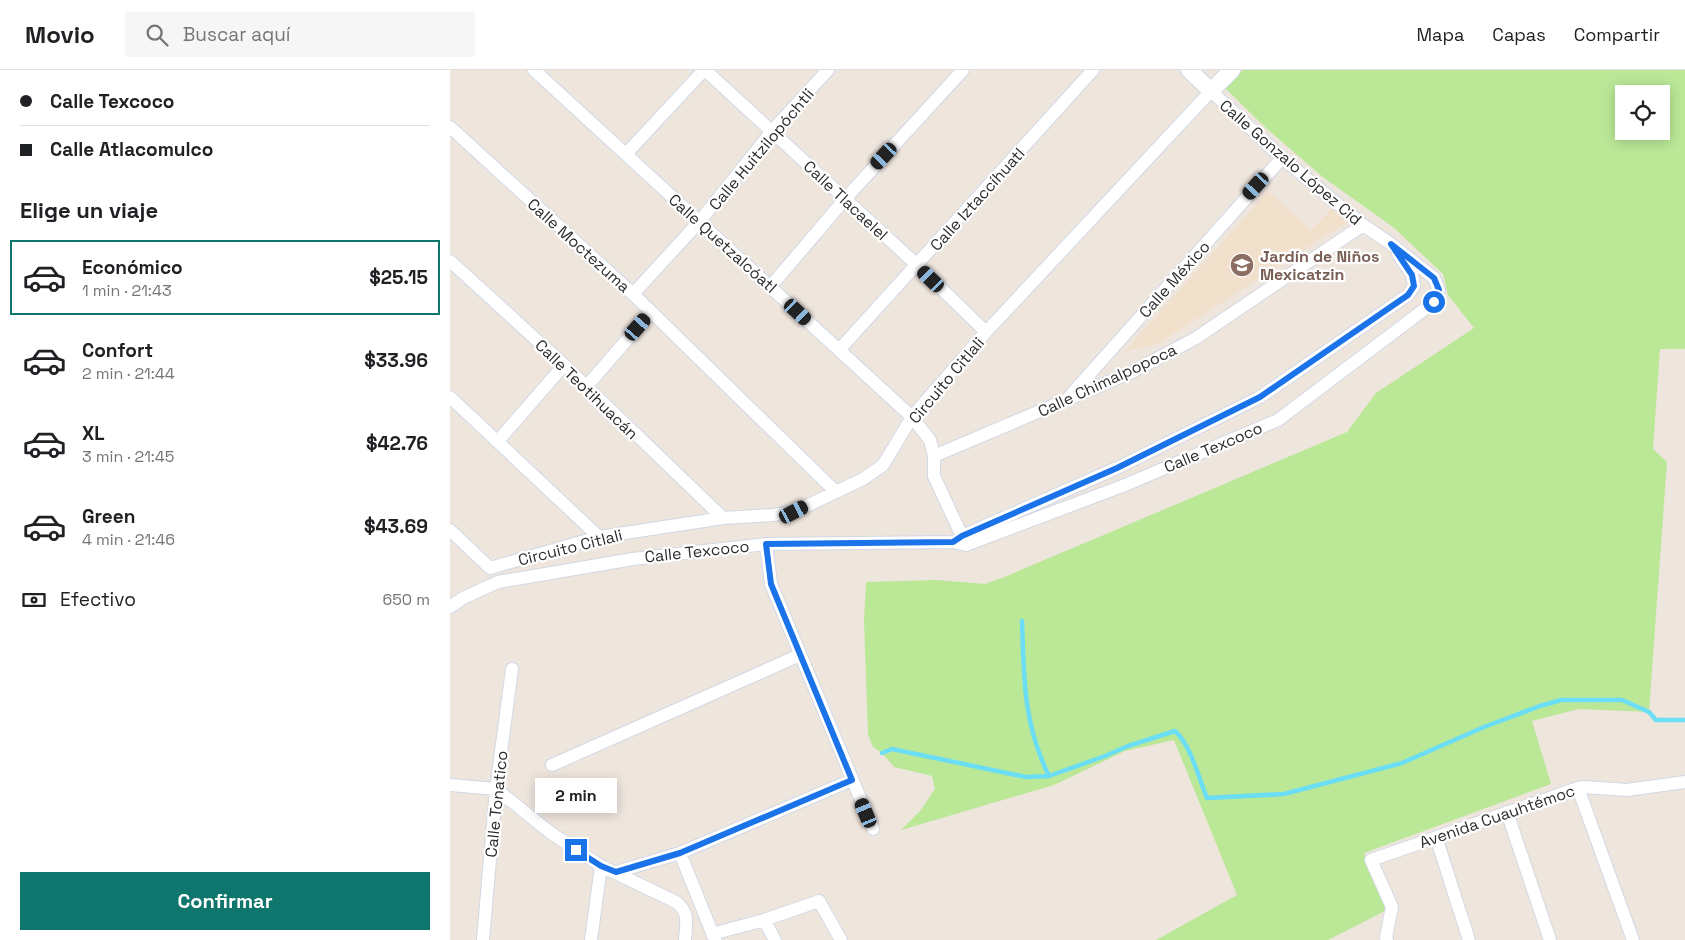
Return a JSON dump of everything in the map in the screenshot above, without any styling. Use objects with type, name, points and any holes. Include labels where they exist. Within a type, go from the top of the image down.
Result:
[{"type":"street","name":"Calle Quetzalcóatl","points":[[534,70],[912,417],[930,440],[934,456]]},
{"type":"street","points":[[626,154],[705,70]]},
{"type":"street","name":"Calle Tlacaelel","points":[[705,70],[917,265],[986,332]]},
{"type":"street","name":"Calle Huitzilopóchtli","points":[[632,294],[700,221],[772,131],[828,70]]},
{"type":"street","points":[[770,286],[845,199],[963,70]]},
{"type":"street","name":"Calle Iztaccíhuatl","points":[[839,350],[1094,70]]},
{"type":"street","name":"Calle Gonzalo López Cid","points":[[1189,70],[1282,158],[1363,225],[1391,244],[1434,278],[1439,290]]},
{"type":"street","name":"Circuito Citlali","points":[[450,530],[490,568],[599,537],[723,518],[794,512],[863,479],[883,465],[912,417],[986,332],[1232,70]]},
{"type":"street","name":"Calle Moctezuma","points":[[450,127],[632,294],[835,491]]},
{"type":"street","name":"Calle México","points":[[1066,401],[1282,158]]},
{"type":"street","name":"Calle Chimalpopoca","points":[[934,456],[1132,372],[1196,338],[1363,225]]},
{"type":"street","name":"Calle Texcoco","points":[[960,541],[1117,468],[1260,397],[1408,295],[1414,286],[1412,275],[1391,244]]},
{"type":"street","name":"Calle Teotihuacán","points":[[450,261],[564,365],[723,518]]},
{"type":"street","name":"Calle Texcoco","points":[[450,607],[463,598],[498,582],[633,558],[766,544],[960,541],[1125,485],[1278,420],[1434,302],[1439,290]]},
{"type":"street","points":[[586,387],[651,312]]},
{"type":"street","points":[[498,441],[564,365]]},
{"type":"street","points":[[450,397],[599,537]]},
{"type":"street","points":[[934,456],[934,476],[960,541]]},
{"type":"street","points":[[766,544],[771,584],[873,829]]},
{"type":"street","points":[[552,766],[800,655]]},
{"type":"street","name":"Calle Tonatico","points":[[483,940],[496,789],[512,669]]},
{"type":"street","points":[[616,872],[680,853],[852,780]]},
{"type":"street","name":"Avenida Cuauhtémoc","points":[[1387,940],[1392,907],[1371,860],[1578,788],[1627,790],[1685,782]]},
{"type":"street","points":[[450,785],[496,789],[551,833],[601,866],[676,902],[684,908],[687,918],[685,940]]},
{"type":"street","points":[[1578,788],[1633,940]]},
{"type":"street","points":[[1507,812],[1550,940]]},
{"type":"street","points":[[1436,837],[1469,940]]},
{"type":"street","points":[[680,853],[714,937],[819,901],[841,940]]},
{"type":"street","points":[[591,940],[601,866]]},
{"type":"street","points":[[764,920],[775,940]]},
{"type":"shaded area","name":"Jardín de Niños Mexicatzin","points":[[1268,191],[1311,230],[1332,208],[1347,222],[1159,343],[1124,352]]},
{"type":"green space","points":[[1243,70],[1685,70],[1685,349],[1660,349],[1653,449],[1667,462],[1649,712],[1579,709],[1532,721],[1551,784],[1364,853],[1389,909],[1328,940],[1156,940],[1237,895],[1174,740],[1125,751],[1054,785],[901,830],[920,811],[935,789],[932,776],[894,767],[882,753],[873,747],[868,734],[864,621],[866,582],[936,580],[985,584],[1002,578],[1347,432],[1376,393],[1474,328],[1448,295],[1443,274],[1393,227],[1324,178],[1267,129],[1225,88]]},
{"type":"waterway","points":[[1022,621],[1026,700],[1034,737],[1049,776]]},
{"type":"waterway","points":[[882,753],[892,749],[1026,777],[1049,776],[1128,746],[1175,731],[1186,745],[1207,798],[1284,794],[1402,763],[1484,727],[1561,700],[1622,700],[1649,712],[1656,720],[1685,720]]},
{"type":"place","name":"Jardín de Niños Mexicatzin","points":[[1242,265]]},
{"type":"route","points":[[576,850],[601,866],[616,872],[680,853],[852,780],[771,584],[766,544],[953,542],[962,536],[1117,468],[1260,397],[1408,295],[1414,286],[1412,275],[1391,244],[1434,278],[1439,290],[1434,302]]}]
